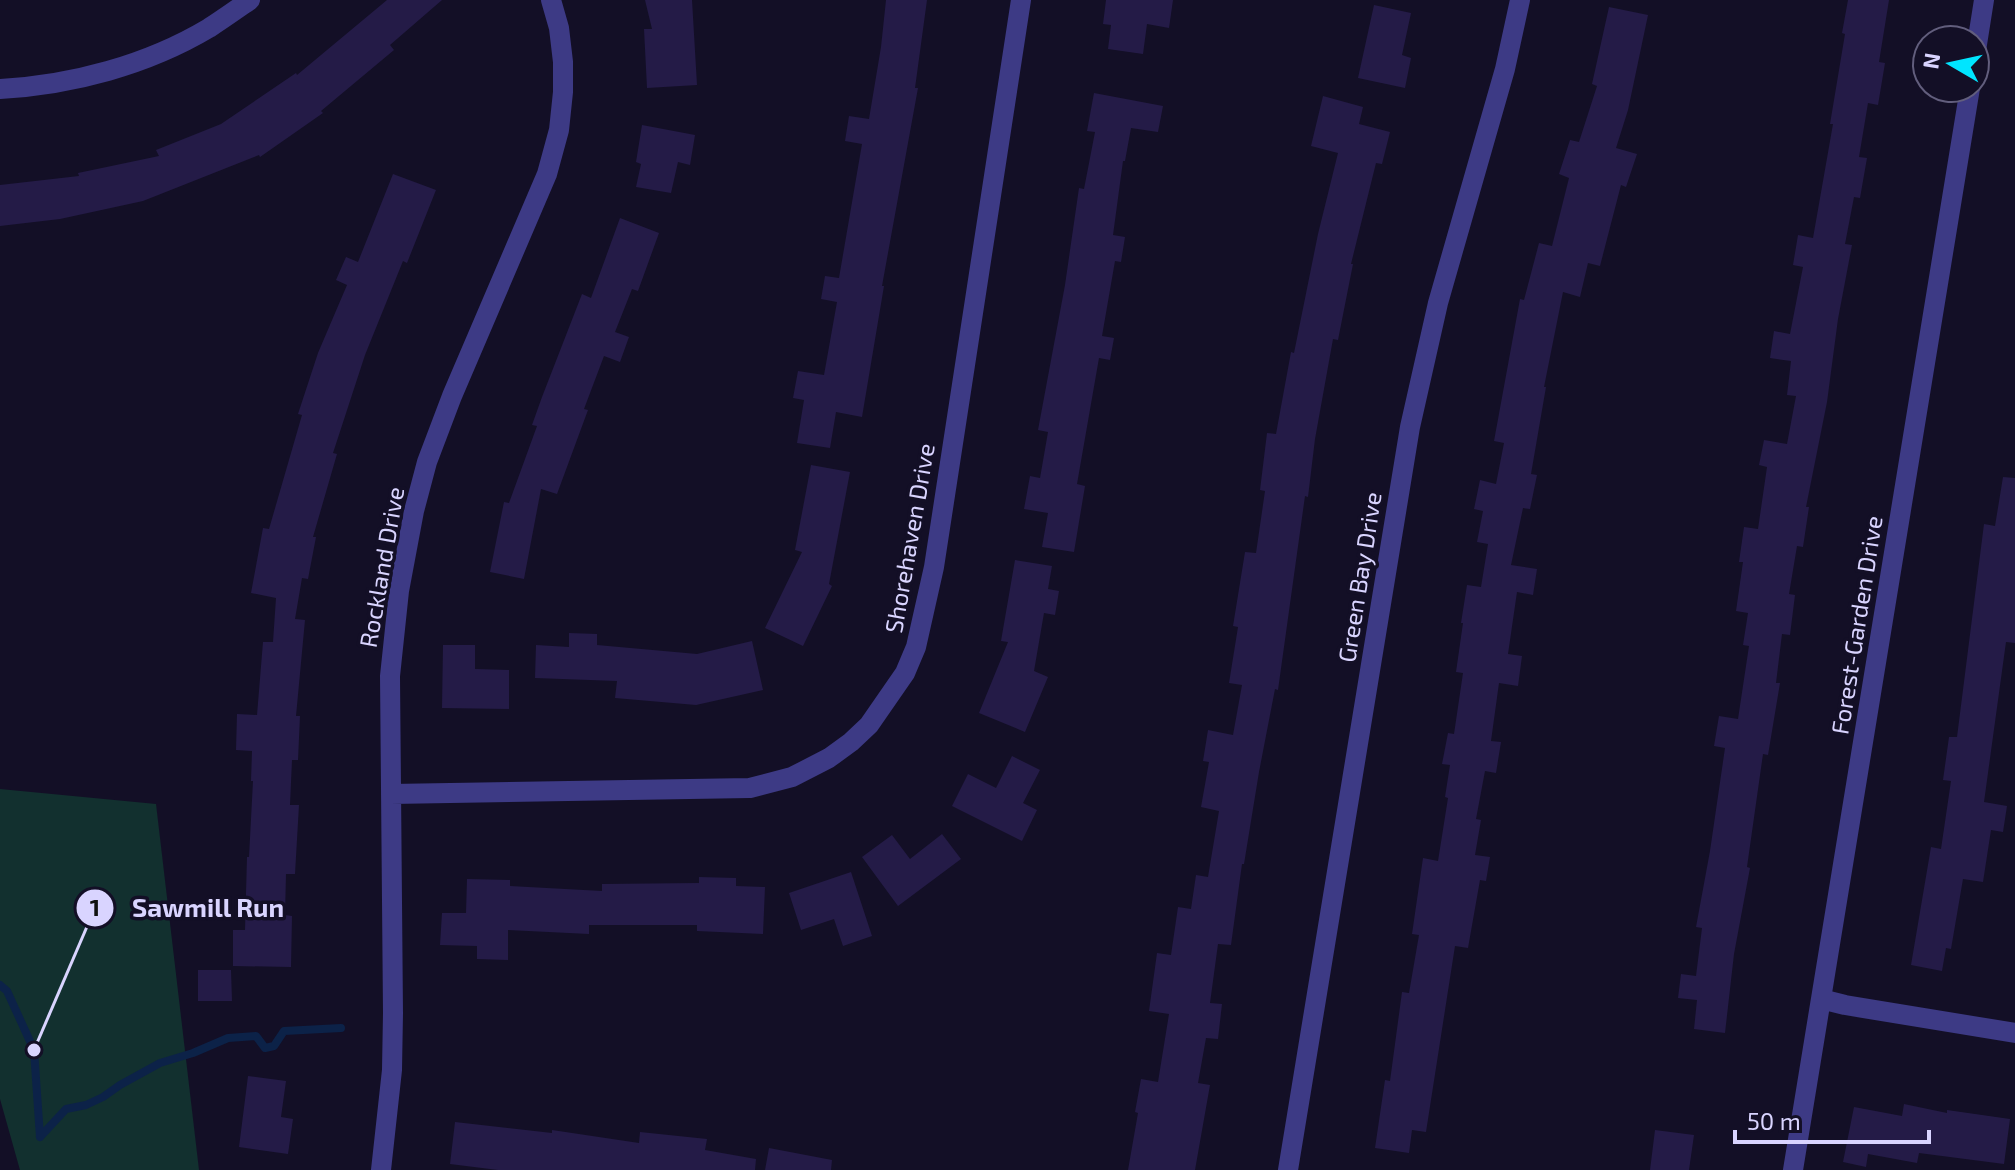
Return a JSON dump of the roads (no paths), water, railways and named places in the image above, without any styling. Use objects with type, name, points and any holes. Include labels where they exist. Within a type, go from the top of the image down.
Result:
[{"type":"street","points":[[0,89],[82,78],[148,57],[208,29],[250,0]]},
{"type":"street","name":"Rockland Drive","points":[[381,1170],[392,1056],[390,676],[399,591],[427,462],[547,174],[559,130],[563,62],[559,28],[551,0]]},
{"type":"street","name":"Shorehaven Drive","points":[[391,794],[750,788],[792,777],[829,758],[869,725],[905,673],[916,647],[934,567],[1021,0]]},
{"type":"street","name":"Green Bay Drive","points":[[1288,1170],[1410,427],[1438,303],[1505,69],[1520,0]]},
{"type":"street","points":[[1980,24],[1984,0]]},
{"type":"street","name":"Forest-Garden Drive","points":[[1793,1170],[1967,104]]},
{"type":"street","points":[[1821,999],[2015,1033]]},
{"type":"waterway","points":[[0,985],[7,991],[34,1050],[40,1137]]},
{"type":"waterway","points":[[40,1137],[66,1109],[103,1097],[160,1063],[228,1038],[256,1036],[265,1048],[274,1046],[284,1031],[341,1028]]},
{"type":"place","name":"Sawmill Run","points":[[34,1050]]}]
